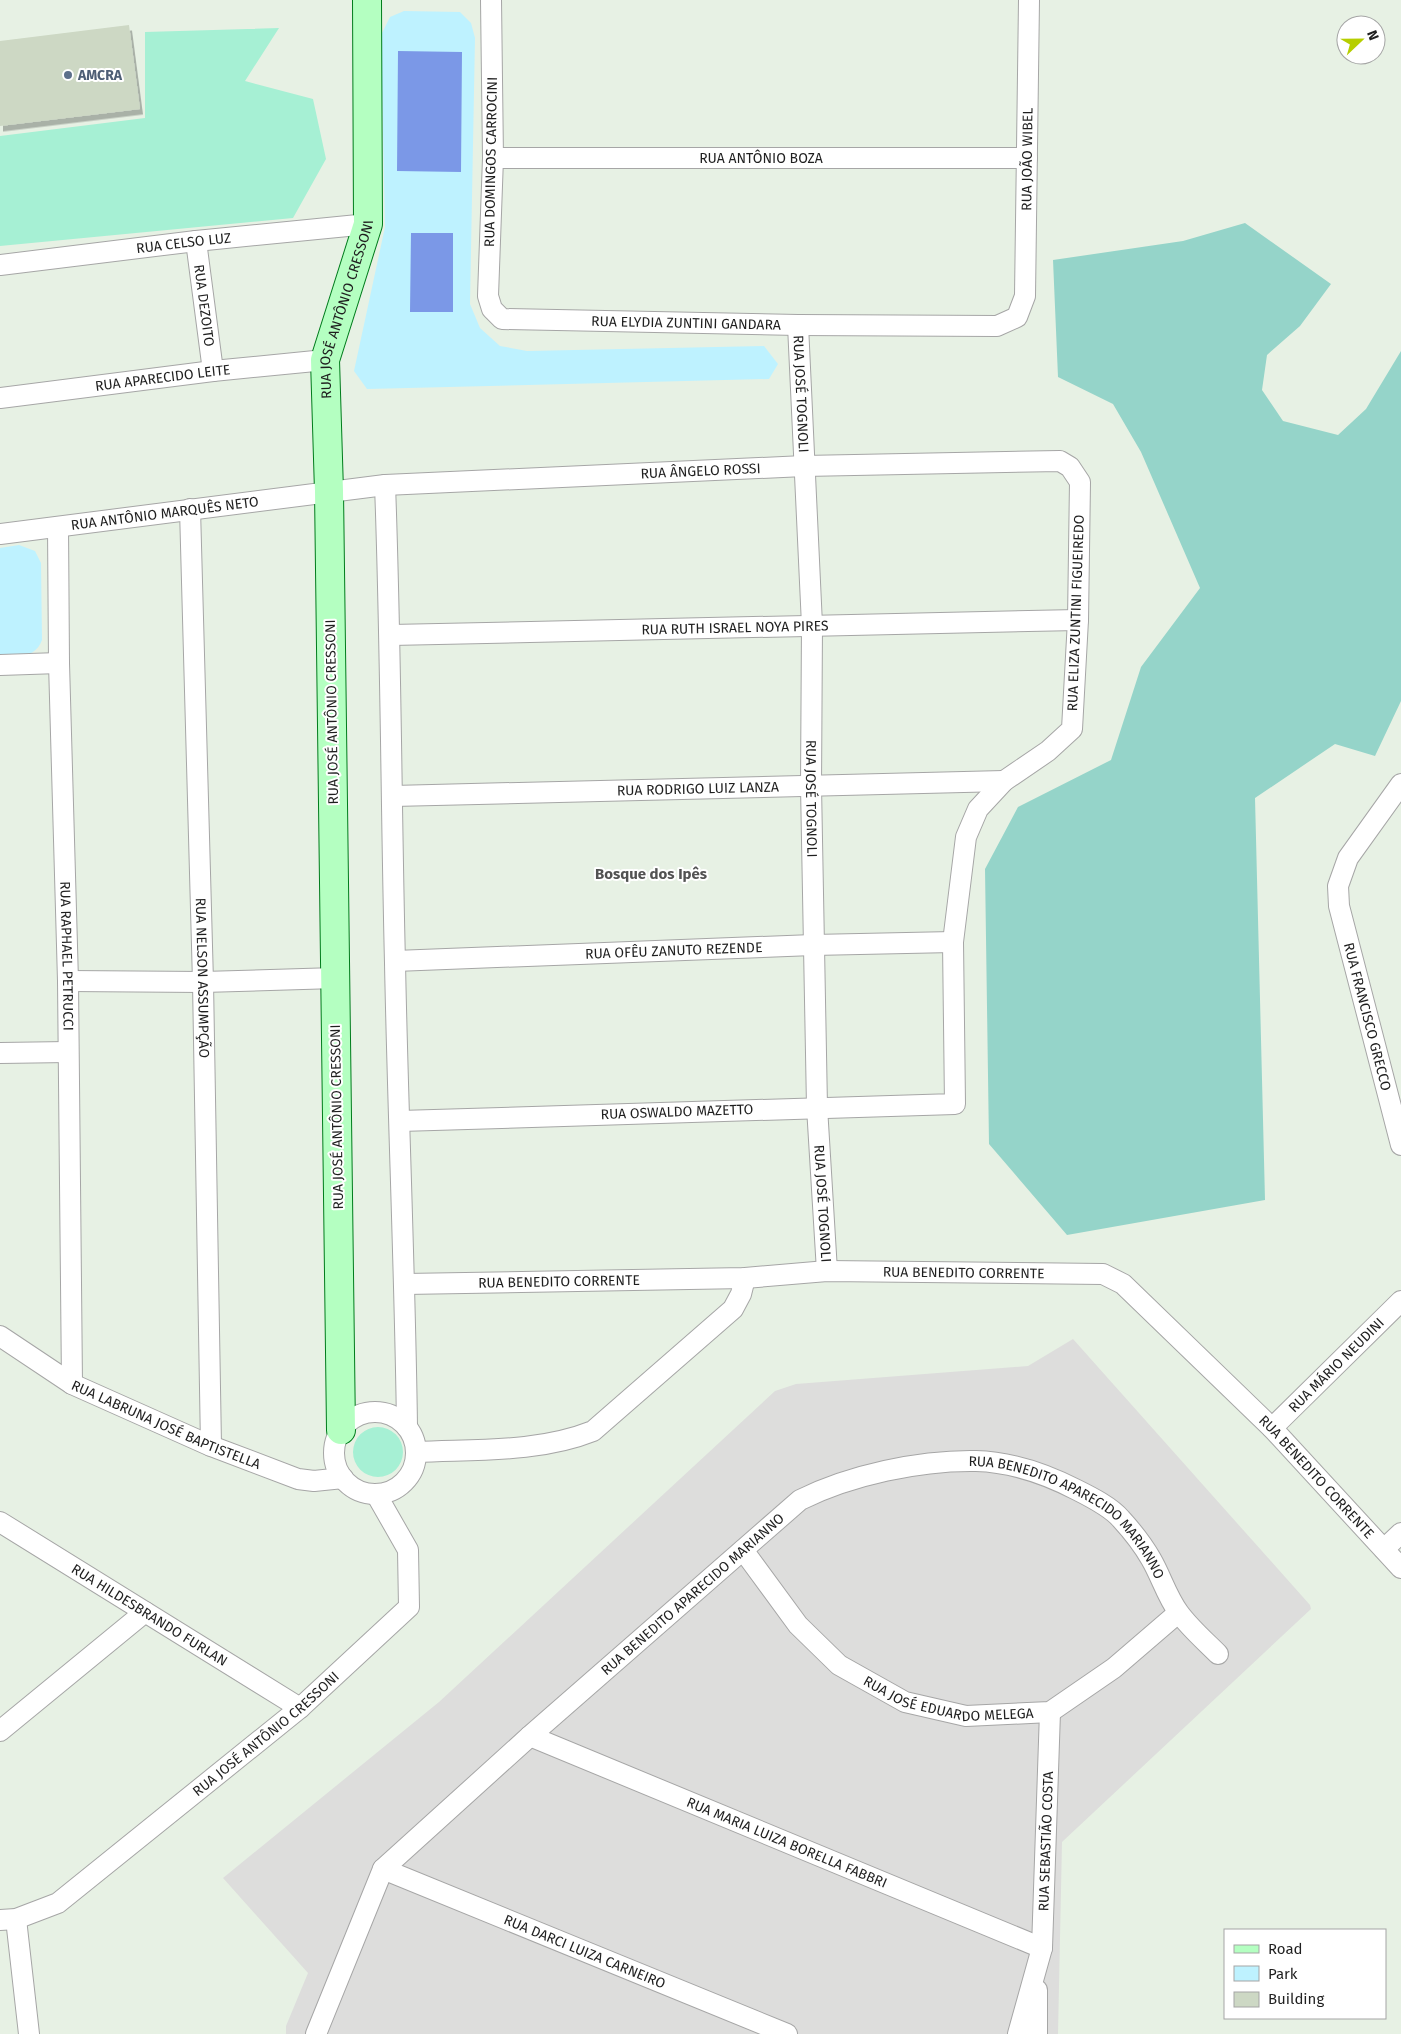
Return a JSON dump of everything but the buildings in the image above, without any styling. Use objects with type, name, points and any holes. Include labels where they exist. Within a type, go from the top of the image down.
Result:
[{"type":"street","name":"RUA JOSÉ ANTÔNIO CRESSONI","points":[[341,1430],[329,491],[324,360],[368,224],[367,0]]},
{"type":"street","name":"RUA DOMINGOS CARROCINI","points":[[490,0],[493,158],[488,296],[492,309],[502,319]]},
{"type":"street","name":"RUA JOÃO WIBEL","points":[[1017,317],[1025,296],[1029,0]]},
{"type":"street","name":"RUA ANTÔNIO BOZA","points":[[493,158],[1027,158]]},
{"type":"street","name":"RUA CELSO LUZ","points":[[0,265],[196,241],[368,224]]},
{"type":"street","name":"RUA DEZOITO","points":[[196,241],[213,370]]},
{"type":"street","name":"RUA ELYDIA ZUNTINI GANDARA","points":[[502,319],[798,325],[997,326],[1017,317]]},
{"type":"street","name":"RUA JOSÉ TOGNOLI","points":[[798,325],[812,625],[811,786],[817,1107],[827,1271]]},
{"type":"street","name":"RUA APARECIDO LEITE","points":[[0,398],[213,370],[324,360]]},
{"type":"street","name":"RUA ÂNGELO ROSSI","points":[[329,491],[385,484],[804,466],[1060,461],[1070,467]]},
{"type":"street","name":"RUA ELIZA ZUNTINI FIGUEIREDO","points":[[955,1104],[953,942],[966,837],[978,809],[1004,781],[1048,751],[1072,729],[1078,620],[1080,482],[1070,467]]},
{"type":"street","points":[[385,484],[391,635],[394,961],[405,1284],[407,1427]]},
{"type":"street","name":"RUA ANTÔNIO MARQUÊS NETO","points":[[0,534],[329,491]]},
{"type":"street","name":"RUA NELSON ASSUMPÇÃO","points":[[190,509],[203,982],[211,1446]]},
{"type":"street","name":"RUA RAPHAEL PETRUCCI","points":[[58,527],[59,663],[68,981],[72,1384]]},
{"type":"street","name":"RUA RUTH ISRAEL NOYA PIRES","points":[[391,635],[1078,620]]},
{"type":"street","points":[[0,665],[59,663]]},
{"type":"street","name":"RUA RODRIGO LUIZ LANZA","points":[[393,796],[1004,781]]},
{"type":"street","name":"RUA FRANCISCO GRECCO","points":[[1401,784],[1348,858],[1338,886],[1339,906],[1401,1145]]},
{"type":"street","name":"RUA OFÊU ZANUTO REZENDE","points":[[394,961],[813,945],[953,942]]},
{"type":"street","points":[[68,981],[203,982],[336,978]]},
{"type":"street","points":[[0,1053],[68,1052]]},
{"type":"street","name":"RUA OSWALDO MAZETTO","points":[[400,1121],[955,1104]]},
{"type":"street","name":"RUA BENEDITO CORRENTE","points":[[405,1284],[745,1278],[827,1271],[1103,1274],[1123,1284],[1272,1428],[1401,1568]]},
{"type":"street","points":[[416,1452],[536,1446],[573,1439],[593,1432],[733,1309],[741,1294],[745,1278]]},
{"type":"street","name":"RUA MÁRIO NEUDINI","points":[[1272,1428],[1401,1301]]},
{"type":"street","name":"RUA LABRUNA JOSÉ BAPTISTELLA","points":[[0,1336],[72,1384],[211,1446],[298,1479],[314,1481],[343,1478]]},
{"type":"street","points":[[373,1412],[392,1416],[407,1427],[414,1439],[415,1465],[409,1477],[394,1489],[376,1494],[364,1492],[352,1486],[343,1478],[337,1467],[336,1442],[341,1430],[355,1418],[373,1412]]},
{"type":"street","name":"RUA BENEDITO APARECIDO MARIANNO","points":[[316,2034],[383,1869],[530,1736],[800,1500],[850,1478],[923,1465],[976,1461],[1013,1466],[1051,1477],[1086,1494],[1120,1518],[1151,1559],[1178,1613],[1218,1654]]},
{"type":"street","name":"RUA JOSÉ ANTÔNIO CRESSONI","points":[[8,1920],[58,1903],[300,1708],[409,1607],[408,1550],[376,1494]]},
{"type":"street","name":"RUA HILDESBRANDO FURLAN","points":[[0,1522],[300,1708]]},
{"type":"street","points":[[1384,1549],[1401,1533]]},
{"type":"street","name":"RUA JOSÉ EDUARDO MELEGA","points":[[742,1550],[798,1625],[839,1664],[905,1702],[966,1716],[1050,1712],[1114,1668],[1178,1613]]},
{"type":"street","points":[[1,1728],[145,1612]]},
{"type":"street","name":"RUA SEBASTIÃO COSTA","points":[[1018,2034],[1042,1948],[1050,1712]]},
{"type":"street","name":"RUA MARIA LUIZA BORELLA FABBRI","points":[[530,1736],[1042,1948]]},
{"type":"street","name":"RUA DARCI LUIZA CARNEIRO","points":[[383,1869],[787,2034]]},
{"type":"street","points":[[8,1920],[30,2034]]},
{"type":"street","points":[[1036,1968],[1037,2034]]},
{"type":"shaded area","points":[[398,51],[462,52],[461,172],[397,171]]},
{"type":"shaded area","points":[[1245,223],[1331,284],[1300,326],[1267,355],[1262,390],[1283,421],[1338,435],[1366,409],[1401,351],[1401,701],[1375,756],[1335,744],[1255,798],[1265,1200],[1067,1235],[989,1144],[985,869],[1018,807],[1111,760],[1141,667],[1200,588],[1141,452],[1113,404],[1058,377],[1053,260],[1183,241]]},
{"type":"shaded area","points":[[411,233],[453,233],[453,312],[410,312]]},
{"type":"shaded area","points":[[1073,1339],[1310,1605],[1311,1609],[1062,1842],[1058,2034],[286,2034],[286,2026],[308,1973],[223,1878],[439,1702],[775,1391],[796,1384],[1028,1366]]},
{"type":"green space","points":[[404,11],[460,12],[471,23],[475,38],[470,304],[480,328],[500,346],[527,351],[764,346],[778,364],[769,379],[367,389],[354,371],[385,227],[381,35],[390,17]]},
{"type":"green space","points":[[279,28],[245,81],[313,99],[326,159],[293,218],[0,246],[0,136],[145,118],[145,32]]},
{"type":"green space","points":[[19,545],[35,551],[41,563],[42,640],[35,651],[25,655],[0,657],[0,548]]},
{"type":"green space","points":[[378,1427],[388,1429],[396,1434],[401,1442],[403,1452],[401,1462],[396,1470],[388,1475],[378,1477],[368,1475],[360,1470],[355,1462],[353,1452],[355,1442],[360,1434],[368,1429]]},
{"type":"place","name":"AMCRA","points":[[68,75]]},
{"type":"district","name":"Bosque dos Ipês","points":[[651,874]]}]
